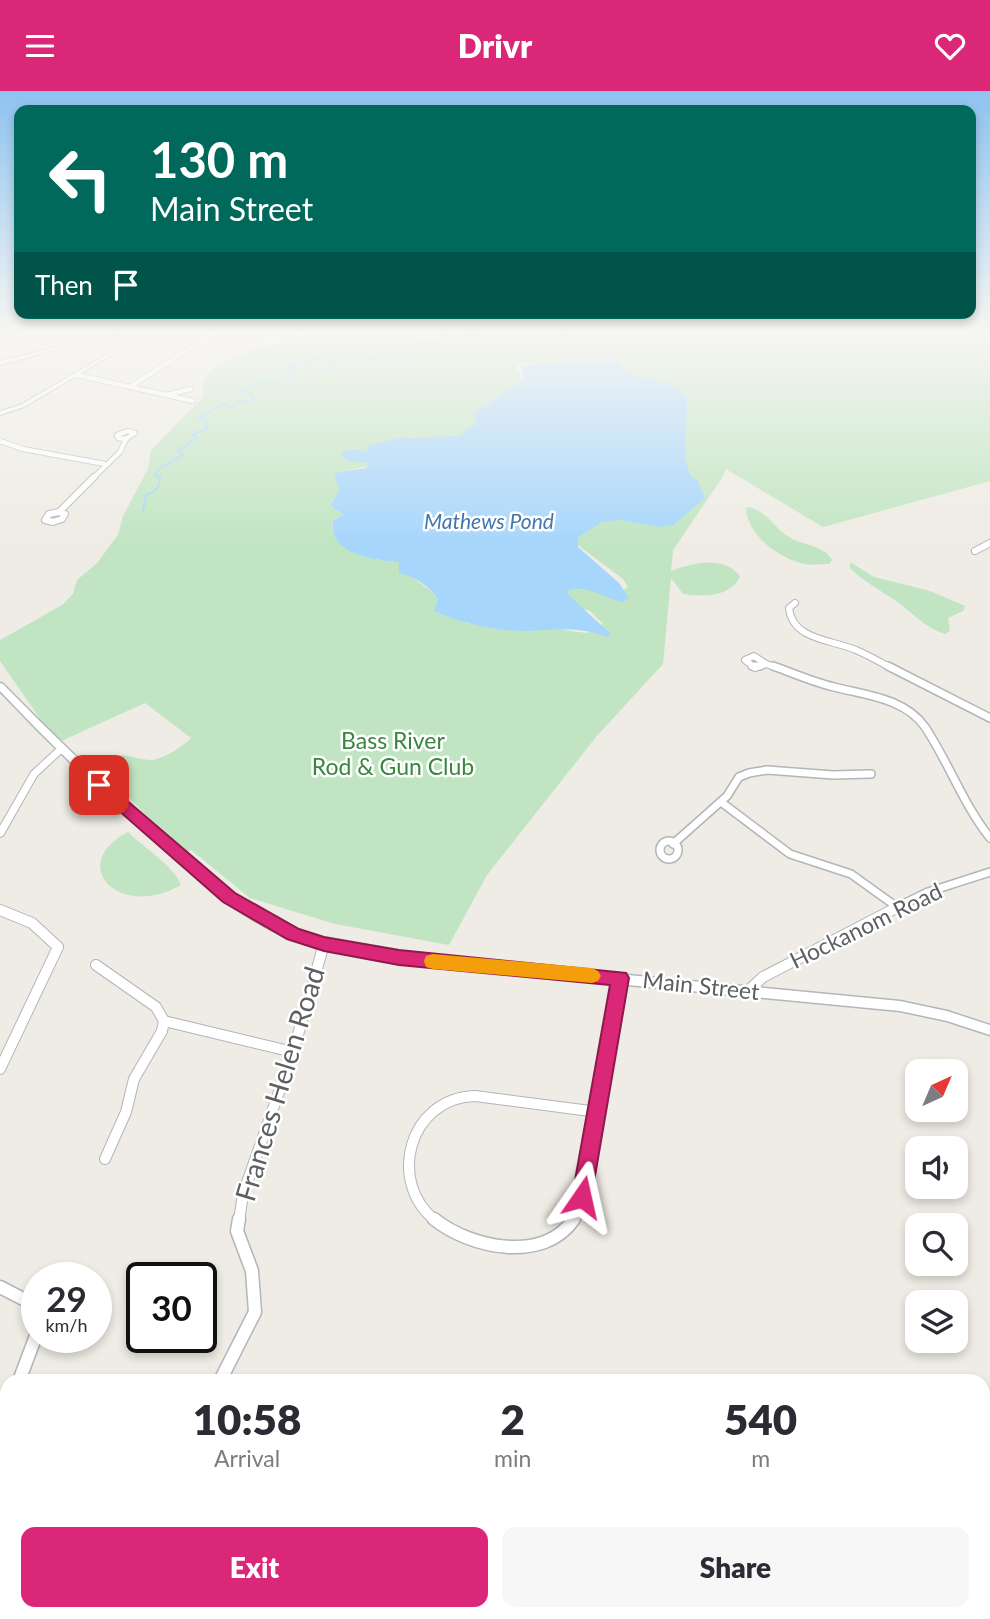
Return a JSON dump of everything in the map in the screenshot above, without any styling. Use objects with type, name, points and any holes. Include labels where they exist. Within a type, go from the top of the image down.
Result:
[{"type":"main road","name":"Main Street","points":[[0,686],[61,749],[137,820],[229,898],[271,923],[324,944],[399,958],[900,1006],[947,1016],[990,1030]]},
{"type":"street","points":[[0,416],[28,402]]},
{"type":"street","points":[[59,512],[120,451],[126,439]]},
{"type":"street","points":[[0,441],[23,449],[105,464]]},
{"type":"street","points":[[975,551],[990,543]]},
{"type":"street","points":[[795,603],[789,608],[790,618],[811,635],[834,646],[854,649],[990,717]]},
{"type":"street","points":[[766,664],[833,687],[876,696],[910,712],[924,726],[971,814],[990,838]]},
{"type":"street","points":[[0,834],[34,774],[61,749]]},
{"type":"street","points":[[673,844],[721,802],[739,777],[756,771],[781,770],[853,776],[872,773]]},
{"type":"street","points":[[721,802],[790,854],[852,874],[897,907]]},
{"type":"street","name":"Hockanom Road","points":[[748,991],[763,978],[897,907],[928,893],[990,872]]},
{"type":"street","points":[[0,910],[15,913],[39,925],[58,947],[0,1069]]},
{"type":"street","name":"Frances Helen Road","points":[[224,1374],[255,1312],[252,1271],[237,1231],[240,1210],[267,1120],[293,1052],[324,944]]},
{"type":"street","points":[[96,965],[156,1007],[164,1021],[162,1031],[134,1079],[126,1112],[105,1159]]},
{"type":"street","points":[[599,1112],[475,1096],[447,1101],[423,1121],[414,1137],[409,1165],[413,1191],[429,1216],[453,1230],[503,1245],[530,1247],[549,1242],[567,1228],[580,1206],[599,1112],[620,978]]},
{"type":"street","points":[[164,1021],[293,1052]]},
{"type":"street","points":[[0,1287],[21,1298]]},
{"type":"street","points":[[22,1374],[30,1353]]},
{"type":"green space","name":"Bass River Rod & Gun Club","points":[[198,402],[490,402],[485,405],[478,420],[466,433],[448,438],[411,436],[414,438],[396,439],[368,448],[367,452],[348,450],[361,462],[372,462],[372,465],[335,473],[339,491],[330,505],[345,515],[333,519],[333,531],[337,540],[355,553],[399,562],[407,573],[434,594],[438,600],[436,609],[469,624],[497,622],[587,633],[603,624],[590,611],[543,595],[572,585],[607,594],[620,592],[628,587],[623,579],[571,540],[683,454],[667,402],[990,402],[990,481],[823,527],[726,469],[673,550],[671,571],[689,565],[716,563],[733,569],[740,576],[736,583],[716,594],[691,595],[683,594],[671,578],[663,664],[596,737],[487,875],[449,945],[335,924],[250,898],[191,850],[186,852],[177,847],[100,768],[120,755],[157,759],[173,752],[191,738],[145,703],[57,743],[0,661],[0,640],[62,605],[73,594],[77,580],[97,563],[118,535],[123,516],[148,469],[151,450]]},
{"type":"green space","points":[[750,507],[763,514],[789,537],[824,551],[832,560],[829,564],[811,565],[782,556],[765,543],[752,527],[746,508]]},
{"type":"green space","points":[[850,562],[874,577],[930,591],[965,606],[963,611],[948,618],[950,631],[945,634],[937,631],[859,576],[850,568]]},
{"type":"green space","points":[[128,832],[172,871],[181,885],[158,894],[138,896],[121,892],[108,884],[101,872],[101,859],[110,845]]},
{"type":"water","name":"Mathews Pond","points":[[490,402],[687,402],[685,459],[691,477],[698,481],[705,498],[673,525],[661,527],[619,520],[602,522],[578,537],[578,547],[619,583],[629,598],[623,602],[588,590],[566,591],[611,634],[608,637],[577,630],[503,630],[456,620],[434,611],[438,600],[435,595],[422,583],[399,573],[399,562],[366,557],[345,548],[338,541],[333,532],[333,520],[344,515],[330,505],[339,491],[334,473],[365,468],[372,463],[349,461],[342,456],[343,452],[354,449],[367,452],[369,445],[399,438],[459,436],[476,423],[476,412]]},
{"type":"waterway","points":[[143,511],[146,495],[158,486],[160,477],[155,475],[160,468],[183,455],[178,451],[197,438],[192,435],[209,428],[205,426],[206,420],[198,418],[222,405],[226,404],[231,408],[240,402]]},
{"type":"slow traffic","points":[[433,961],[592,976]]},
{"type":"route","points":[[99,785],[229,898],[293,934],[324,944],[399,958],[620,978],[599,1112],[582,1197]]}]
